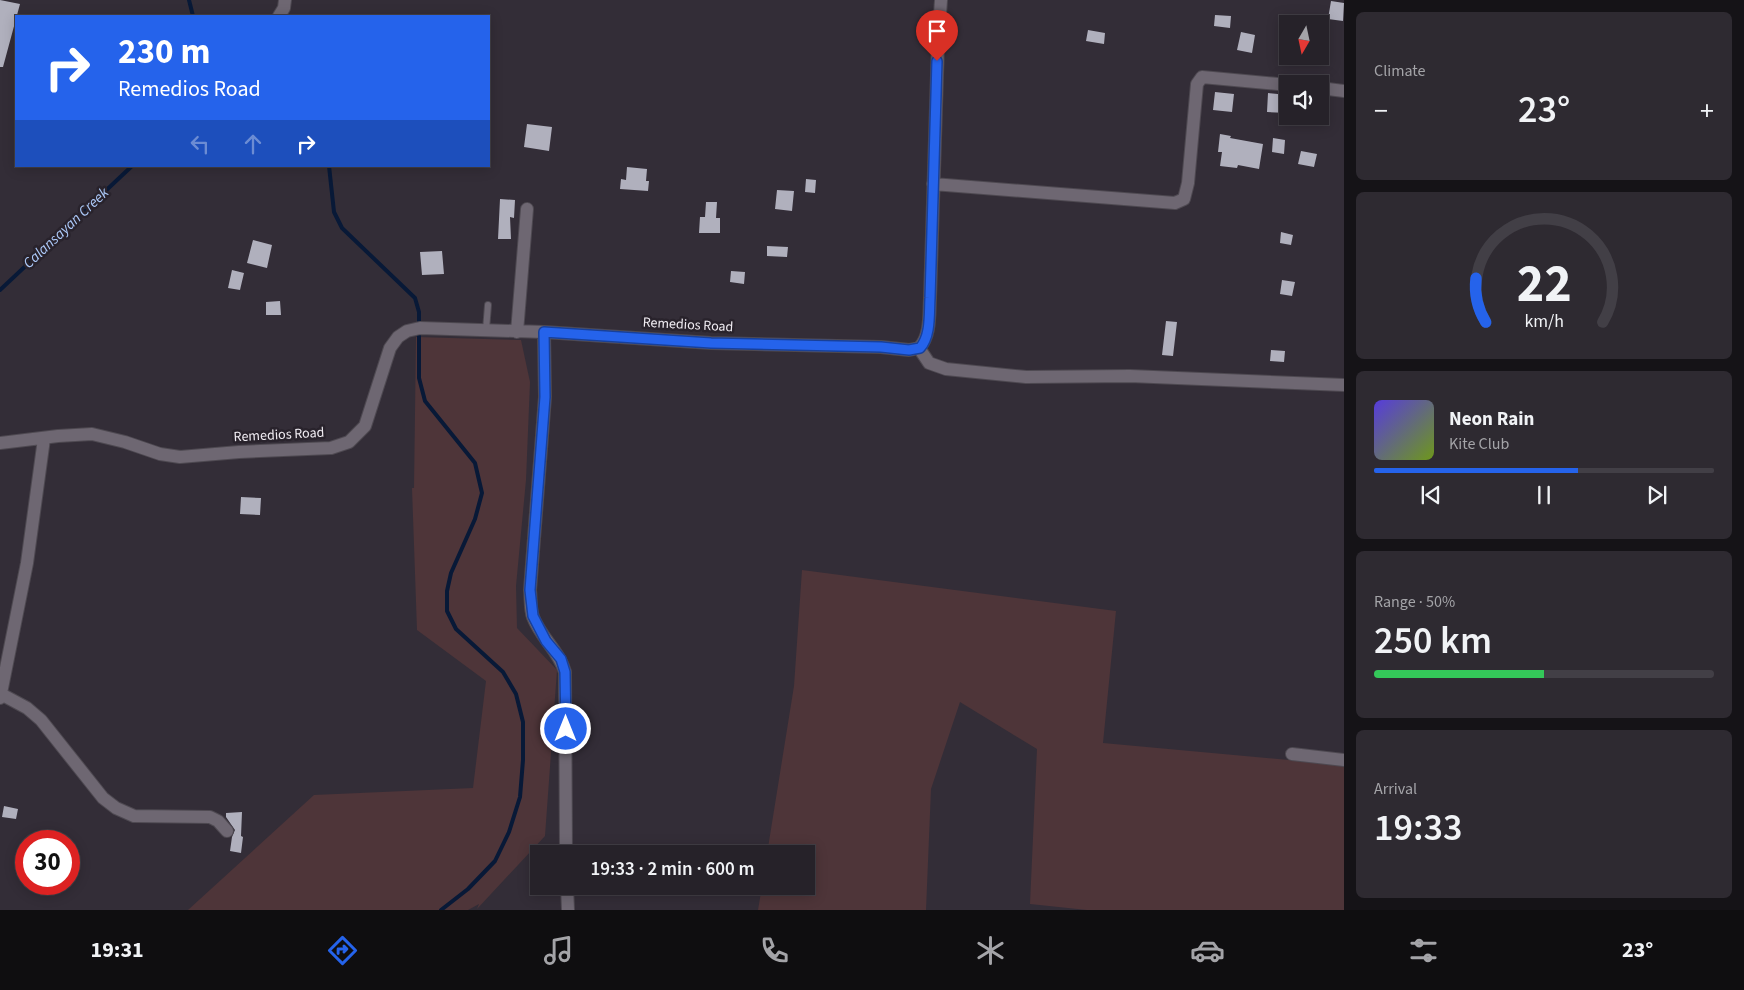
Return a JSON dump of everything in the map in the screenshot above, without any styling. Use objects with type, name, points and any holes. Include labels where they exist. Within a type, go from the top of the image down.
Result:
[{"type":"street","points":[[280,15],[285,0]]},
{"type":"street","points":[[942,0],[938,43],[930,298],[927,334],[925,342],[920,348],[929,363],[946,369],[1026,377],[1130,376],[1344,385]]},
{"type":"street","points":[[933,184],[1175,202],[1184,199],[1188,184],[1196,84],[1202,78],[1279,84]]},
{"type":"street","points":[[1329,89],[1344,91]]},
{"type":"street","points":[[517,332],[527,209]]},
{"type":"street","name":"Remedios Road","points":[[0,443],[92,434],[125,442],[160,454],[180,457],[238,452],[331,448],[349,442],[365,426],[390,348],[398,337],[407,331],[420,328],[544,332],[711,343],[881,347],[909,350],[920,348]]},
{"type":"street","points":[[544,332],[545,397],[530,590],[533,616],[546,641],[561,659],[565,672],[566,845]]},
{"type":"street","points":[[44,439],[27,563],[0,696],[27,708],[41,720],[102,798],[116,808],[134,816],[210,817],[218,821],[227,831]]},
{"type":"street","points":[[1292,754],[1344,760]]},
{"type":"street","points":[[567,895],[568,910]]},
{"type":"lane","points":[[486,330],[488,305]]},
{"type":"shaded area","points":[[416,337],[521,340],[530,382],[526,480],[516,586],[517,628],[557,670],[545,836],[537,845],[530,845],[530,852],[477,909],[479,904],[468,910],[188,910],[314,795],[473,788],[486,681],[417,630],[412,488],[414,488]]},
{"type":"shaded area","points":[[802,570],[1116,611],[1103,743],[1344,765],[1344,910],[1087,910],[1030,904],[1037,749],[960,702],[931,789],[926,910],[758,910],[760,895],[815,895],[815,845],[768,845],[794,686]]},
{"type":"building","points":[[0,0],[20,4],[17,15],[15,15],[15,23],[3,67],[0,67]]},
{"type":"building","points":[[1331,1],[1344,3],[1343,21],[1329,19]]},
{"type":"building","points":[[1215,15],[1231,16],[1230,28],[1214,26]]},
{"type":"building","points":[[1088,30],[1105,33],[1104,44],[1086,41]]},
{"type":"building","points":[[1241,32],[1255,35],[1252,53],[1237,50]]},
{"type":"building","points":[[1215,92],[1234,94],[1232,112],[1213,110]]},
{"type":"building","points":[[1268,93],[1279,94],[1279,113],[1267,112]]},
{"type":"building","points":[[527,124],[552,127],[549,151],[524,147]]},
{"type":"building","points":[[1220,134],[1231,136],[1230,138],[1263,144],[1259,169],[1238,165],[1237,168],[1220,166],[1222,152],[1218,152]]},
{"type":"building","points":[[1273,138],[1285,140],[1284,154],[1272,152]]},
{"type":"building","points":[[1301,151],[1317,154],[1314,167],[1298,164]]},
{"type":"building","points":[[627,167],[647,169],[646,181],[649,181],[648,191],[620,189],[621,179],[626,180]]},
{"type":"building","points":[[806,179],[816,180],[815,193],[805,192]]},
{"type":"building","points":[[777,190],[794,191],[792,211],[775,209]]},
{"type":"building","points":[[500,199],[515,200],[514,218],[510,217],[511,239],[498,239]]},
{"type":"building","points":[[706,202],[717,202],[716,218],[720,218],[720,233],[699,233],[700,217],[705,217]]},
{"type":"building","points":[[1281,232],[1293,235],[1291,245],[1280,243]]},
{"type":"building","points":[[253,240],[272,245],[267,268],[247,263]]},
{"type":"building","points":[[767,246],[788,247],[787,257],[767,256]]},
{"type":"building","points":[[442,251],[444,274],[422,275],[420,252]]},
{"type":"building","points":[[232,270],[244,273],[240,290],[228,288]]},
{"type":"building","points":[[731,271],[745,272],[744,284],[730,282]]},
{"type":"building","points":[[1282,280],[1295,282],[1292,296],[1280,294]]},
{"type":"building","points":[[280,301],[281,315],[266,315],[266,302]]},
{"type":"building","points":[[1166,321],[1177,322],[1173,356],[1162,355]]},
{"type":"building","points":[[1271,350],[1285,351],[1284,362],[1270,361]]},
{"type":"building","points":[[241,497],[261,498],[260,515],[240,514]]},
{"type":"building","points":[[4,806],[18,809],[16,819],[2,817]]},
{"type":"building","points":[[242,812],[241,836],[243,837],[241,853],[230,851],[235,830],[226,817],[226,813]]},
{"type":"waterway","name":"Calansayan Creek","points":[[189,0],[193,15]]},
{"type":"waterway","name":"Calansayan Creek","points":[[0,290],[131,167]]},
{"type":"waterway","points":[[329,167],[334,212],[342,228],[415,298],[419,312],[419,321]]},
{"type":"waterway","points":[[419,334],[419,378],[425,401],[475,463],[482,493],[475,519],[451,573],[447,591],[447,611],[456,629],[503,672],[516,694],[523,722],[523,760],[520,797],[509,832],[495,861],[468,889],[441,910]]},
{"type":"route","points":[[566,729],[565,672],[561,659],[546,641],[533,616],[530,590],[545,397],[544,332],[711,343],[881,347],[909,350],[920,348],[925,342],[927,334],[930,298],[937,61]]}]
